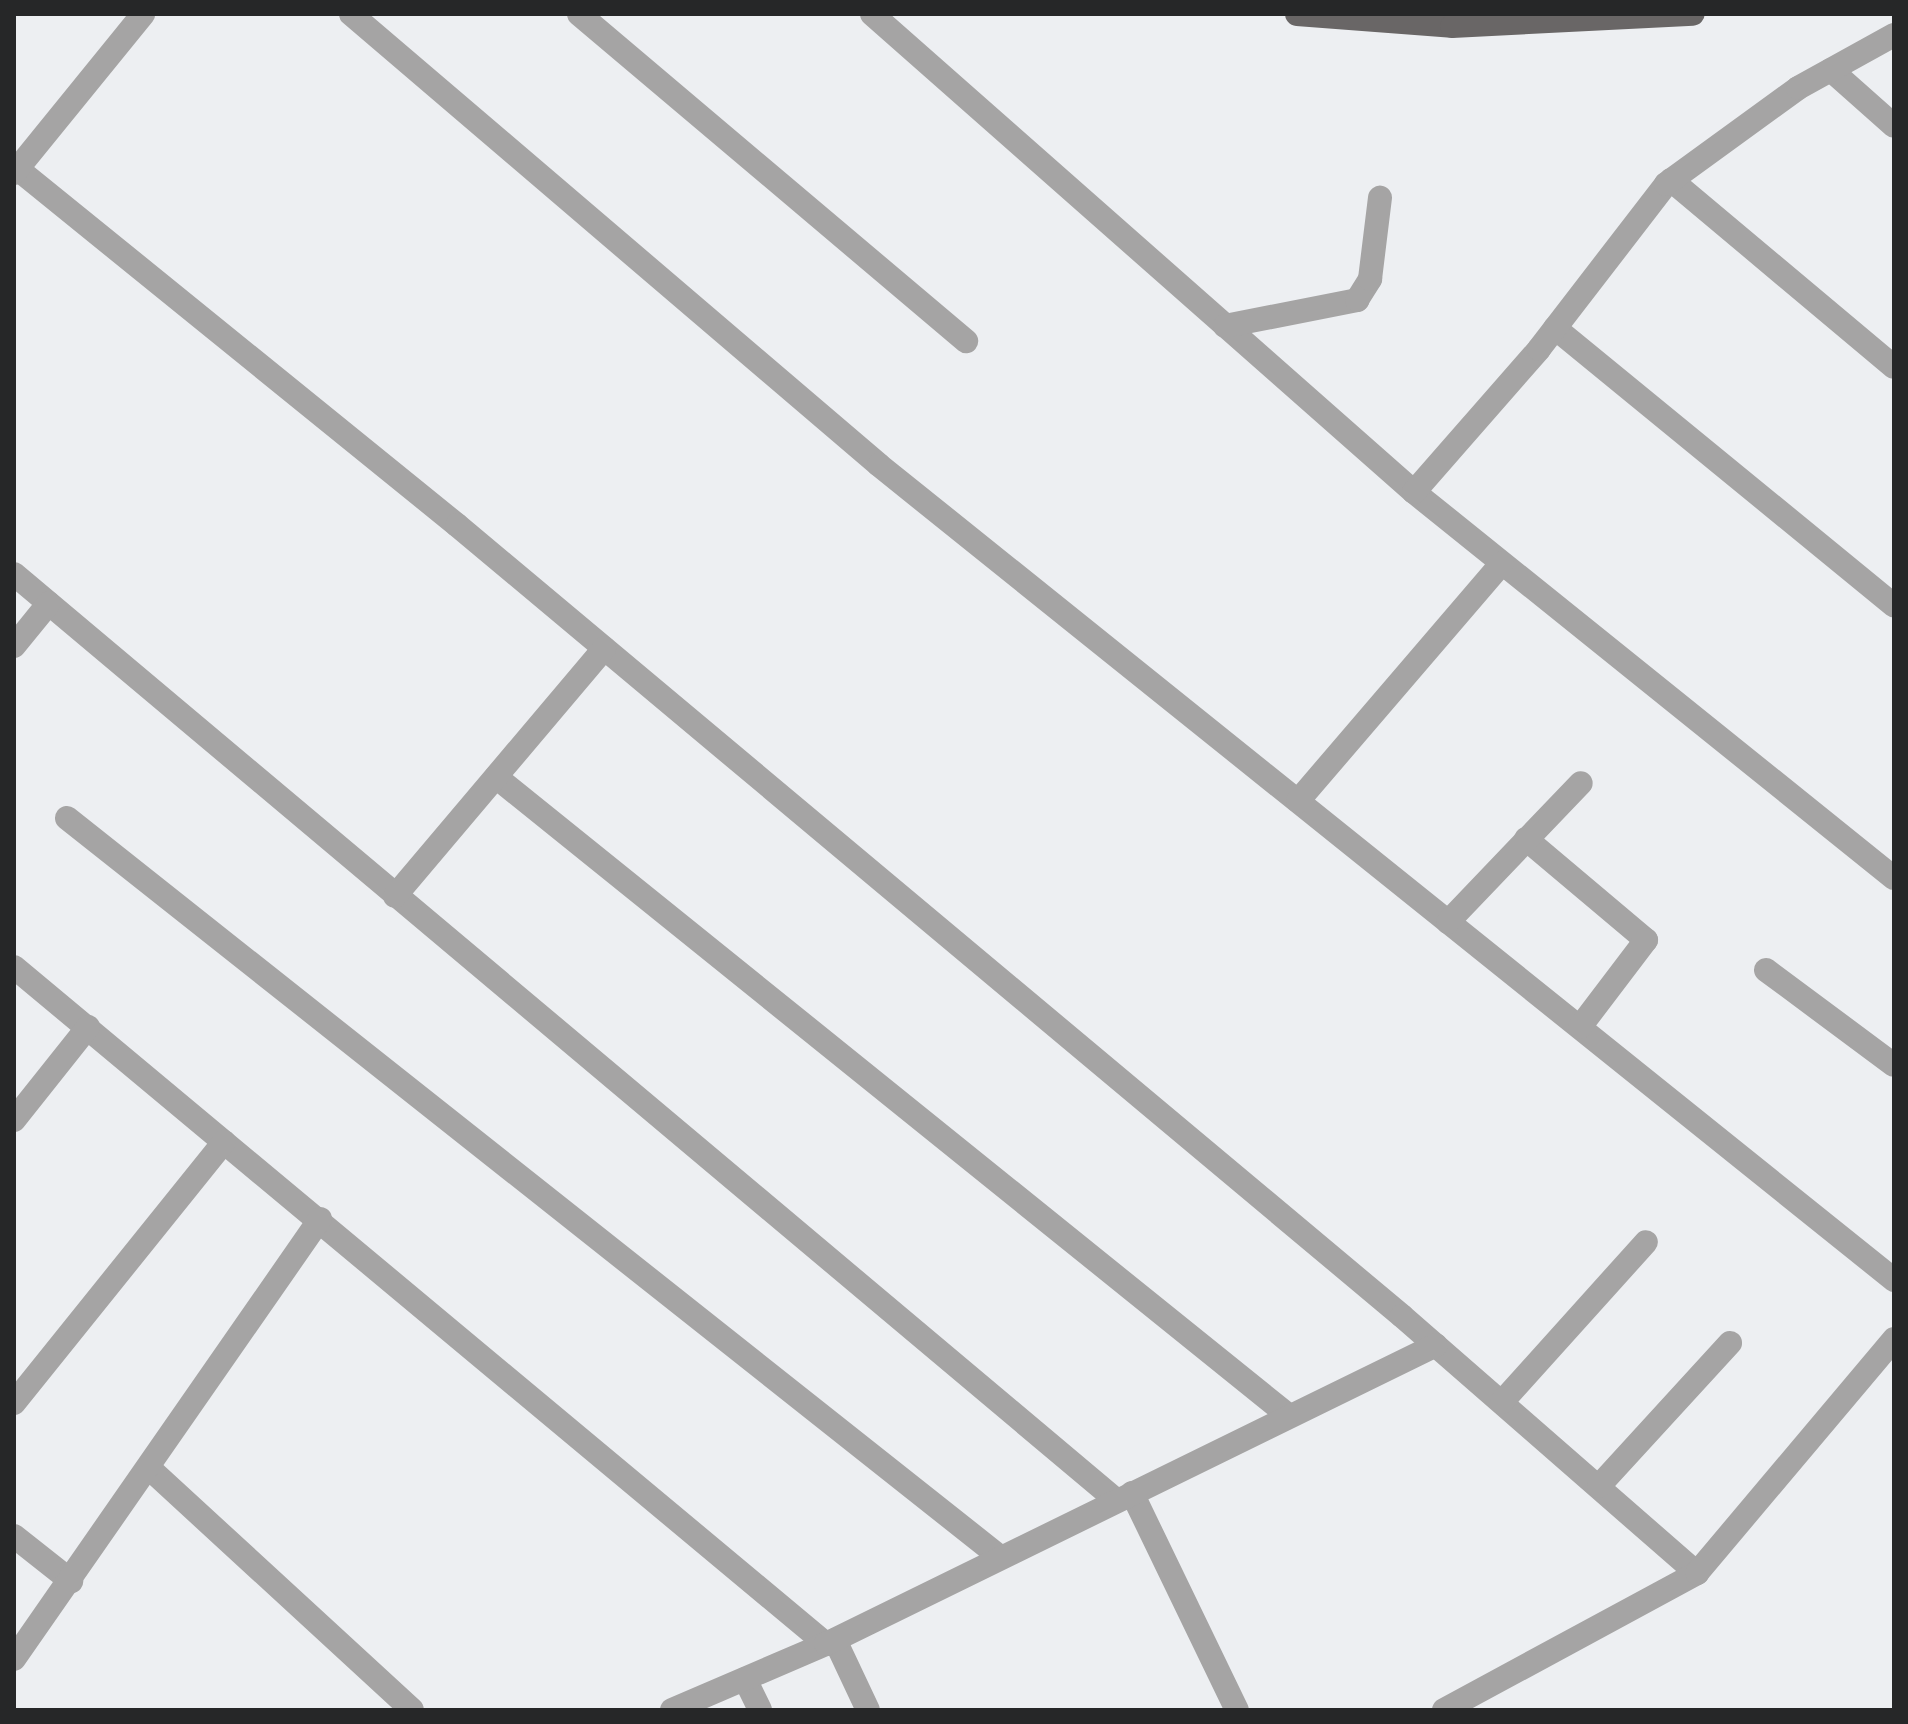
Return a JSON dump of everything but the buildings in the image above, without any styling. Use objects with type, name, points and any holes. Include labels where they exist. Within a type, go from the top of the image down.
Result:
[{"type":"main road","points":[[1297,14],[1452,26],[1693,14]]},
{"type":"street","points":[[143,14],[15,169],[604,649],[1436,1345],[1697,1573]]},
{"type":"street","points":[[351,14],[879,465],[1894,1280]]},
{"type":"street","points":[[579,14],[966,341]]},
{"type":"street","points":[[872,14],[1414,492],[1894,878]]},
{"type":"street","points":[[1414,492],[1555,328],[1671,180],[1831,70],[1894,35]]},
{"type":"street","points":[[1831,70],[1894,126]]},
{"type":"street","points":[[1671,180],[1894,367]]},
{"type":"street","points":[[1225,326],[1357,300],[1370,279],[1380,198]]},
{"type":"street","points":[[1555,328],[1894,605]]},
{"type":"street","points":[[1298,801],[1502,563]]},
{"type":"street","points":[[14,574],[395,896],[1123,1496],[1237,1710]]},
{"type":"street","points":[[14,646],[49,603]]},
{"type":"street","points":[[395,896],[604,649]]},
{"type":"street","points":[[496,777],[1289,1416]]},
{"type":"street","points":[[1448,922],[1581,783]]},
{"type":"street","points":[[67,818],[1000,1557]]},
{"type":"street","points":[[1526,839],[1646,940],[1580,1027]]},
{"type":"street","points":[[14,967],[831,1642],[868,1710]]},
{"type":"street","points":[[1766,970],[1894,1065]]},
{"type":"street","points":[[14,1120],[88,1027]]},
{"type":"street","points":[[14,1403],[224,1142]]},
{"type":"street","points":[[14,1659],[320,1219]]},
{"type":"street","points":[[1502,1402],[1646,1242]]},
{"type":"street","points":[[1444,1710],[1697,1573],[1894,1339]]},
{"type":"street","points":[[1599,1486],[1730,1343]]},
{"type":"street","points":[[672,1710],[831,1642],[1436,1345]]},
{"type":"street","points":[[149,1468],[412,1710]]},
{"type":"street","points":[[14,1536],[71,1581]]},
{"type":"street","points":[[745,1679],[760,1710]]}]
